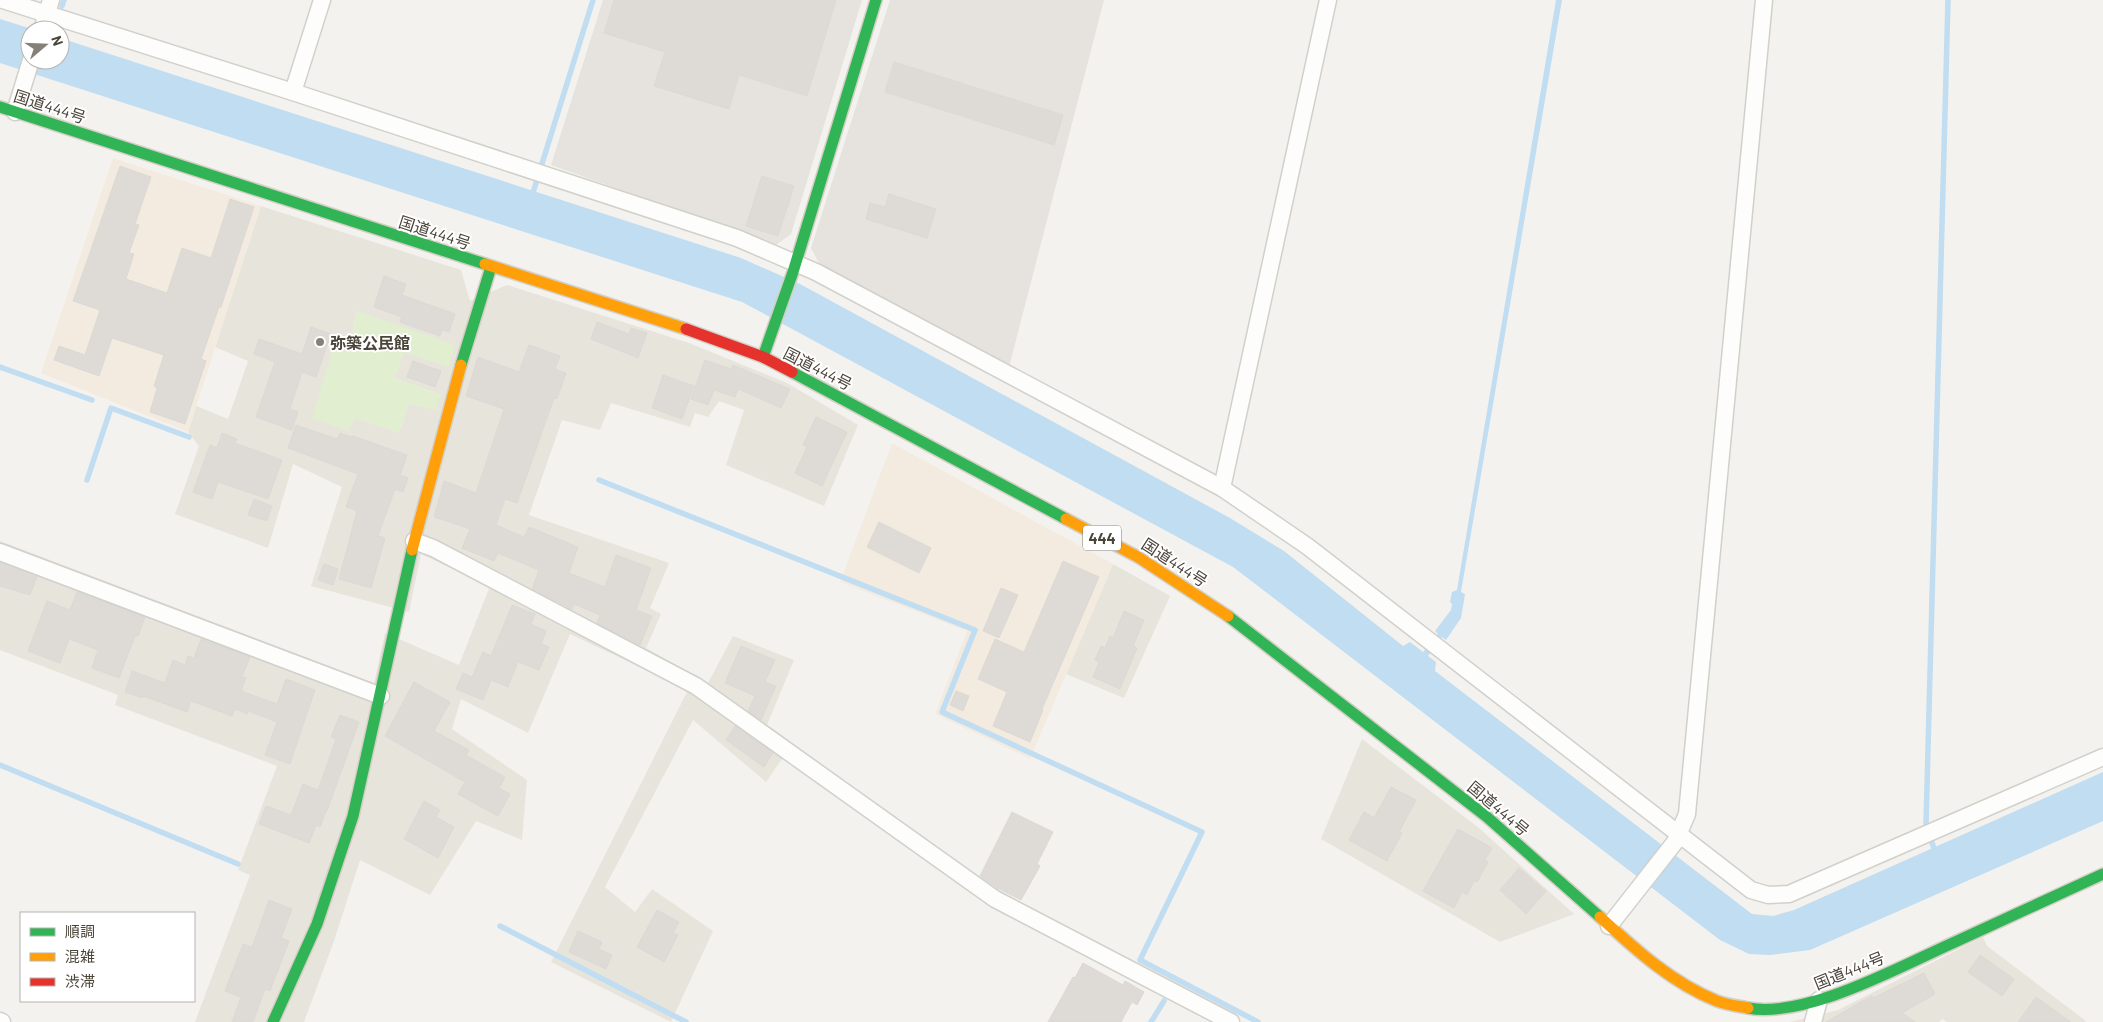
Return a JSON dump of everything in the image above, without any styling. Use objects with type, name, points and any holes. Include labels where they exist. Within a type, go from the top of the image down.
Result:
[{"type":"main road","points":[[762,357],[794,268],[876,0]]},
{"type":"main road","name":"国道444号","points":[[7,110],[716,339],[762,357],[1138,557],[1236,621],[1487,817],[1654,964],[1684,985],[1719,1002],[1754,1008],[1781,1009],[1820,1000],[1871,980],[2103,874]]},
{"type":"main road","points":[[273,1022],[317,924],[353,816],[414,541],[451,398],[491,267]]},
{"type":"street","points":[[3,0],[46,17],[293,92],[737,238],[1222,488],[1307,546],[1677,839],[1751,890],[1768,895],[1789,894],[2103,757]]},
{"type":"street","points":[[293,92],[322,0]]},
{"type":"street","points":[[1222,488],[1328,0]]},
{"type":"street","points":[[1609,926],[1677,839],[1687,814],[1764,0]]},
{"type":"street","points":[[7,110],[25,79],[28,70]]},
{"type":"street","points":[[414,541],[433,548],[696,686],[995,899],[1231,1022]]},
{"type":"street","points":[[0,552],[381,696]]},
{"type":"street","points":[[1813,1022],[1820,1000]]},
{"type":"shaded area","points":[[603,0],[862,0],[791,234],[776,245],[551,165]]},
{"type":"shaded area","points":[[890,0],[1104,0],[1009,367],[823,271],[811,248]]},
{"type":"shaded area","points":[[113,158],[261,206],[188,432],[41,373]]},
{"type":"shaded area","points":[[261,206],[461,270],[470,301],[507,285],[689,343],[787,383],[858,425],[824,506],[726,465],[744,410],[719,401],[708,417],[695,413],[690,427],[611,403],[600,430],[562,420],[529,515],[669,563],[650,608],[661,614],[646,648],[708,683],[733,636],[794,660],[767,725],[790,741],[782,759],[766,782],[693,720],[605,887],[635,912],[652,889],[713,931],[671,1022],[551,962],[688,690],[570,634],[528,733],[461,699],[452,729],[527,780],[522,840],[476,821],[430,895],[360,860],[334,941],[304,1022],[195,1022],[250,875],[238,870],[277,766],[115,705],[118,695],[0,650],[0,541],[374,683],[385,633],[459,665],[490,586],[421,554],[409,612],[311,586],[342,487],[293,464],[268,548],[175,514],[199,446],[188,432],[196,406],[228,419],[248,361],[215,347]],"holes":[[[357,311],[448,366],[404,352],[394,378],[441,395],[408,404],[399,433],[355,417],[333,349],[347,353]]]},
{"type":"shaded area","points":[[892,443],[1113,564],[1030,759],[935,714],[967,631],[840,582]]},
{"type":"shaded area","points":[[1113,564],[1170,596],[1124,698],[1066,674]]},
{"type":"shaded area","points":[[1362,739],[1479,828],[1574,914],[1500,942],[1321,839]]},
{"type":"shaded area","points":[[1983,937],[1987,946],[2086,1021],[1947,1022],[1942,1019],[1939,1022],[1790,1022],[1838,1010]]},
{"type":"green space","points":[[357,311],[455,345],[449,367],[404,352],[394,378],[441,395],[436,410],[408,404],[399,433],[355,418],[348,431],[312,418],[333,348],[347,353]]},
{"type":"water","points":[[1556,0],[1562,0],[1461,592],[1465,594],[1461,618],[1446,640],[1442,637],[1428,656],[1436,662],[1435,671],[1752,914],[1773,916],[1794,910],[2103,772],[2103,821],[1810,950],[1770,955],[1749,954],[1720,940],[1233,567],[742,302],[22,70],[70,70],[70,41],[741,258],[800,284],[1230,518],[1284,551],[1403,646],[1410,642],[1423,652],[1438,634],[1435,631],[1451,610],[1452,592],[1457,590]]},
{"type":"water","points":[[0,19],[20,25],[20,69],[0,63]]},
{"type":"building","points":[[614,0],[836,0],[807,96],[739,75],[729,109],[654,86],[665,52],[604,33]]},
{"type":"building","points":[[894,62],[1063,115],[1054,145],[885,92]]},
{"type":"building","points":[[120,166],[151,177],[135,224],[139,225],[129,253],[134,254],[126,279],[167,293],[182,248],[211,258],[230,199],[254,207],[221,307],[219,307],[201,359],[206,361],[185,424],[150,412],[157,388],[154,386],[164,355],[112,338],[99,376],[54,360],[59,346],[85,355],[100,310],[73,301]]},
{"type":"building","points":[[762,176],[794,186],[778,236],[746,226]]},
{"type":"building","points":[[889,194],[936,209],[927,238],[866,219],[870,203],[885,207]]},
{"type":"building","points":[[384,276],[406,284],[402,295],[455,314],[449,332],[442,330],[440,336],[400,322],[402,317],[374,307]]},
{"type":"building","points":[[597,322],[629,334],[631,328],[647,333],[638,358],[591,339]]},
{"type":"building","points":[[311,327],[331,334],[316,377],[302,372],[290,409],[298,412],[292,430],[256,417],[275,362],[254,354],[259,339],[302,354]]},
{"type":"building","points":[[529,345],[560,356],[555,369],[566,373],[557,399],[554,398],[517,503],[505,499],[496,525],[524,537],[529,527],[578,547],[569,573],[605,587],[616,555],[651,568],[636,610],[652,616],[640,645],[597,623],[600,615],[574,604],[572,609],[532,589],[539,570],[498,553],[494,561],[462,548],[470,529],[434,517],[444,481],[476,493],[504,409],[466,396],[478,357],[519,372]]},
{"type":"building","points":[[705,360],[731,369],[733,365],[790,389],[781,408],[738,389],[735,397],[714,390],[708,405],[691,399]]},
{"type":"building","points":[[413,361],[441,371],[435,387],[407,377]]},
{"type":"building","points":[[663,375],[694,386],[682,419],[652,408]]},
{"type":"building","points":[[816,417],[847,432],[822,486],[795,473],[807,447],[803,445]]},
{"type":"building","points":[[296,425],[337,439],[340,433],[353,436],[407,455],[400,475],[408,478],[403,492],[395,489],[378,536],[385,538],[371,588],[339,579],[357,511],[346,507],[358,474],[288,448]]},
{"type":"building","points":[[222,433],[237,439],[235,443],[282,460],[268,499],[218,482],[212,499],[193,492],[210,445],[217,448]]},
{"type":"building","points":[[254,499],[272,506],[267,521],[248,515]]},
{"type":"building","points":[[879,522],[931,548],[919,573],[867,547]]},
{"type":"building","points":[[1063,561],[1099,577],[1042,709],[1030,742],[993,726],[1007,692],[978,679],[995,639],[1024,652]]},
{"type":"building","points":[[0,563],[37,577],[30,595],[0,586]]},
{"type":"building","points":[[324,564],[338,569],[333,585],[318,580]]},
{"type":"building","points":[[1001,588],[1018,595],[999,638],[983,631]]},
{"type":"building","points":[[77,592],[145,617],[138,636],[135,636],[119,678],[92,668],[98,650],[69,639],[60,663],[28,651],[47,601],[70,610]]},
{"type":"building","points":[[512,605],[535,614],[531,624],[546,631],[541,644],[549,647],[539,670],[518,662],[508,687],[491,680],[483,700],[456,689],[463,673],[472,677],[483,652],[491,656]]},
{"type":"building","points":[[1124,611],[1144,620],[1133,646],[1137,648],[1120,689],[1093,677],[1099,662],[1095,660],[1101,646],[1105,648],[1110,636],[1113,638]]},
{"type":"building","points":[[201,639],[250,657],[242,677],[246,678],[241,691],[277,704],[286,679],[315,690],[290,764],[265,755],[277,722],[248,711],[247,714],[235,709],[232,716],[191,701],[187,712],[143,696],[143,698],[125,692],[132,671],[165,683],[173,660],[185,665],[188,656],[194,658]]},
{"type":"building","points":[[741,646],[775,660],[765,682],[776,686],[761,720],[748,711],[755,696],[725,683]]},
{"type":"building","points":[[414,682],[450,702],[434,731],[469,750],[466,755],[505,777],[499,788],[510,794],[498,816],[458,794],[465,782],[385,736]]},
{"type":"building","points":[[956,691],[969,696],[963,711],[950,705]]},
{"type":"building","points":[[340,715],[359,722],[327,811],[320,827],[316,825],[309,843],[259,824],[266,806],[291,815],[303,784],[318,790],[336,739],[331,737]]},
{"type":"building","points":[[735,726],[773,753],[764,767],[726,740]]},
{"type":"building","points":[[1391,787],[1416,800],[1399,832],[1402,833],[1387,861],[1349,840],[1364,812],[1374,818]]},
{"type":"building","points":[[424,801],[440,810],[436,817],[454,827],[438,858],[404,839]]},
{"type":"building","points":[[1012,812],[1053,832],[1037,864],[1040,866],[1021,900],[997,888],[980,876]]},
{"type":"building","points":[[1458,829],[1492,848],[1485,860],[1488,862],[1477,882],[1474,881],[1467,895],[1462,892],[1454,908],[1423,891]]},
{"type":"building","points":[[1519,868],[1546,891],[1526,914],[1500,890]]},
{"type":"building","points":[[269,900],[292,909],[281,938],[289,941],[270,991],[265,989],[253,1022],[232,1022],[241,997],[225,991],[243,944],[252,947]]},
{"type":"building","points":[[657,910],[679,922],[673,933],[678,935],[664,962],[637,947]]},
{"type":"building","points":[[578,931],[602,942],[599,949],[612,955],[606,969],[569,952]]},
{"type":"building","points":[[1980,955],[2014,979],[2002,996],[1968,972]]},
{"type":"building","points":[[1083,963],[1123,985],[1125,981],[1144,992],[1137,1005],[1132,1002],[1121,1022],[1048,1022]]},
{"type":"building","points":[[1924,973],[1935,994],[1902,1013],[1915,1022],[1826,1022],[1872,996],[1873,998]]},
{"type":"building","points":[[2036,997],[2071,1022],[2018,1022]]},
{"type":"waterway","points":[[62,6],[64,0]]},
{"type":"waterway","points":[[531,199],[593,0]]},
{"type":"waterway","points":[[1926,824],[1948,0]]},
{"type":"waterway","points":[[0,367],[92,400]]},
{"type":"waterway","points":[[87,480],[111,408],[189,437]]},
{"type":"waterway","points":[[599,480],[975,630],[942,712],[1202,832],[1140,960],[1258,1022]]},
{"type":"waterway","points":[[0,765],[238,864]]},
{"type":"waterway","points":[[1931,840],[1936,854]]},
{"type":"waterway","points":[[500,926],[686,1022]]},
{"type":"waterway","points":[[1151,1022],[1164,1001]]},
{"type":"traffic: fast","points":[[763,357],[793,272],[876,0]]},
{"type":"traffic: fast","points":[[0,107],[485,264]]},
{"type":"traffic: fast","points":[[461,365],[491,267]]},
{"type":"traffic: fast","points":[[792,372],[1066,519]]},
{"type":"traffic: fast","points":[[273,1022],[317,924],[353,816],[412,550]]},
{"type":"traffic: fast","points":[[1228,616],[1487,817],[1600,917]]},
{"type":"traffic: fast","points":[[1748,1008],[1771,1009],[1797,1006],[1853,988],[2103,874]]},
{"type":"traffic: slow","points":[[485,264],[686,329]]},
{"type":"traffic: slow","points":[[412,550],[461,365]]},
{"type":"traffic: slow","points":[[1066,519],[1138,557],[1228,616]]},
{"type":"traffic: slow","points":[[1600,917],[1655,965],[1685,985],[1717,1001],[1748,1008]]},
{"type":"traffic: jam","points":[[686,329],[763,357],[792,372]]},
{"type":"place","name":"弥築公民館","points":[[320,342]]}]
